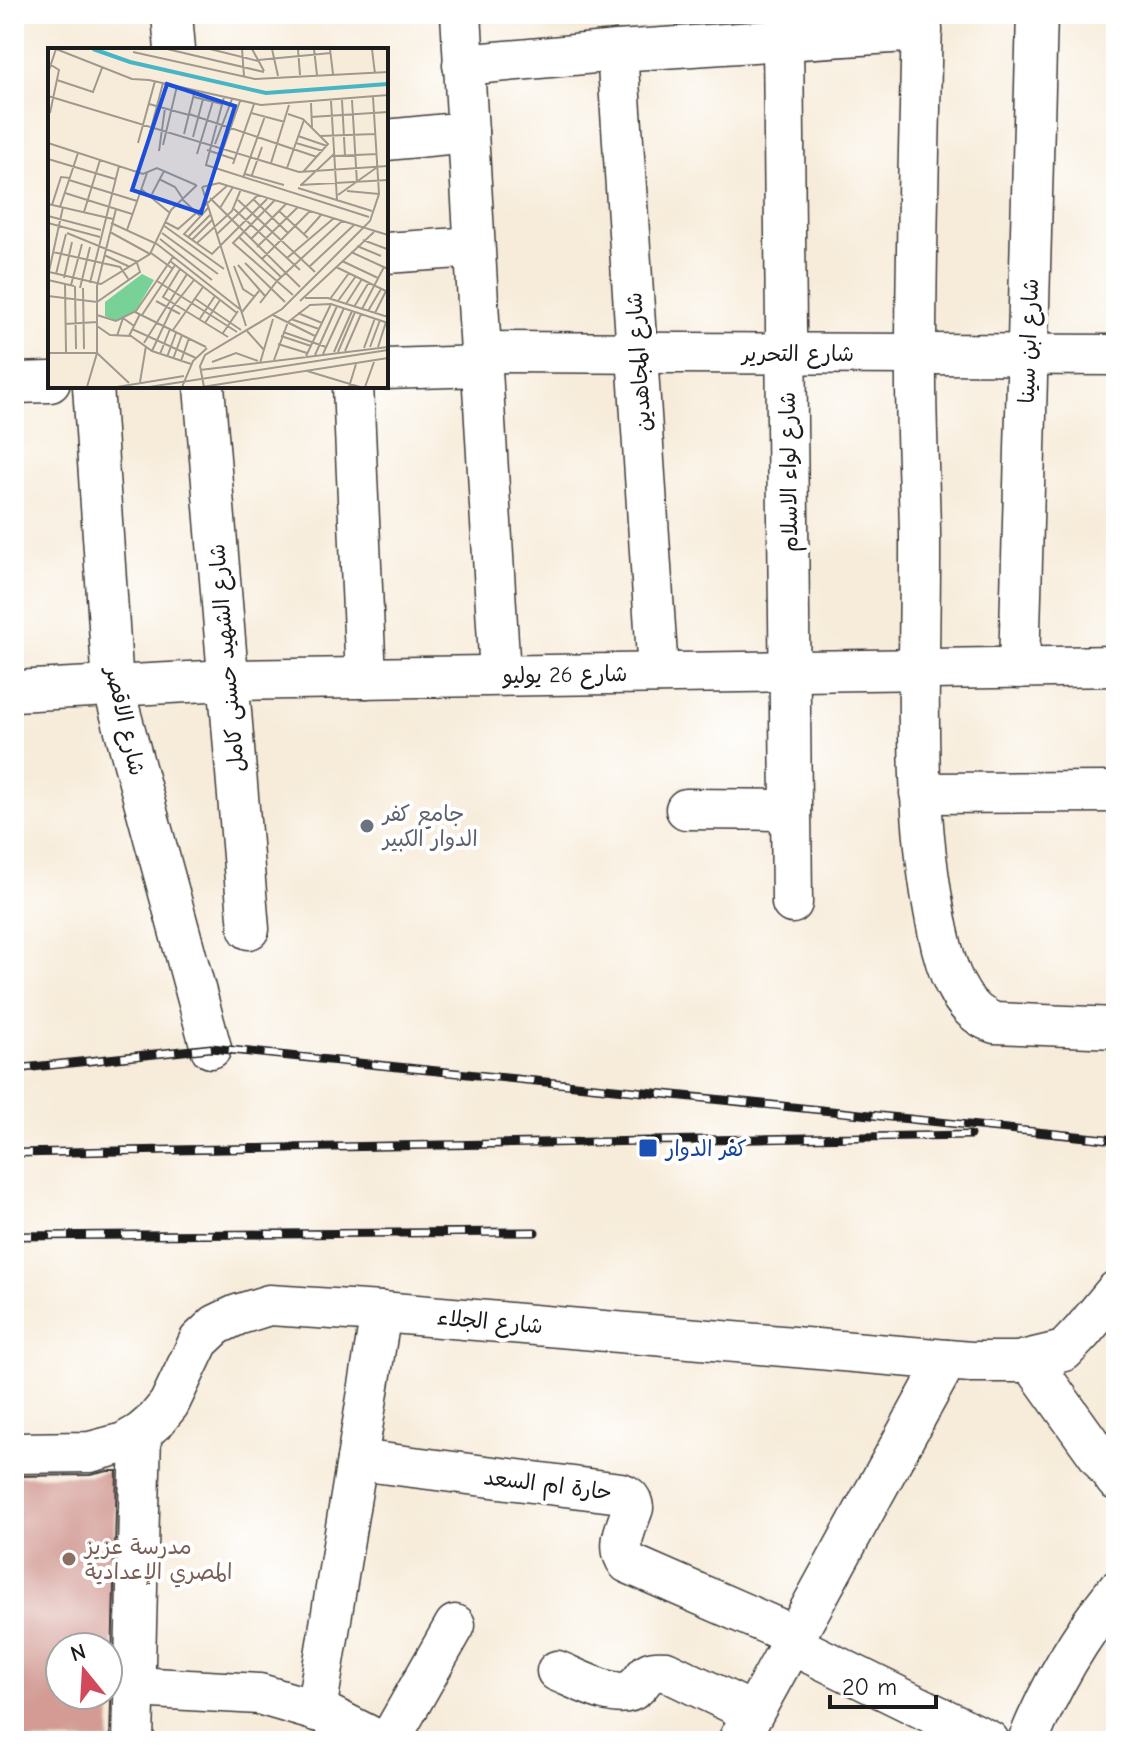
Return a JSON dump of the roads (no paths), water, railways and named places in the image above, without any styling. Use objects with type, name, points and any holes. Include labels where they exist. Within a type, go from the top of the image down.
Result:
[{"type":"street","points":[[172,14],[175,48]]},
{"type":"street","points":[[461,14],[500,675]]},
{"type":"street","name":"شارع ابن سينا","points":[[1019,668],[1037,14]]},
{"type":"street","points":[[463,65],[783,40],[922,22],[916,354],[920,535],[918,669],[920,793],[928,876],[943,951],[955,984],[966,1004],[981,1018],[995,1023],[1116,1028]]},
{"type":"street","name":"شارع لواء الاسلام","points":[[783,40],[792,903]]},
{"type":"street","name":"شارع المجاهدين","points":[[617,51],[658,673]]},
{"type":"street","points":[[388,140],[468,132]]},
{"type":"street","points":[[388,253],[474,247]]},
{"type":"street","name":"شارع التحرير","points":[[388,369],[481,359],[638,352],[1116,355]]},
{"type":"street","points":[[14,383],[48,382]]},
{"type":"street","name":"شارع الاقصر","points":[[93,388],[113,686],[211,1048]]},
{"type":"street","name":"شارع الشهيد حسنى كامل","points":[[204,388],[249,929]]},
{"type":"street","points":[[353,388],[366,678]]},
{"type":"street","name":"شارع 26 يوليو","points":[[14,691],[228,680],[1116,666]]},
{"type":"street","points":[[920,793],[1116,792]]},
{"type":"street","points":[[686,809],[791,810]]},
{"type":"street","name":"شارع الجلاء","points":[[14,1453],[90,1452],[124,1443],[156,1420],[169,1404],[199,1341],[216,1325],[269,1305],[947,1360],[1018,1362],[1064,1351],[1116,1291]]},
{"type":"street","points":[[316,1711],[381,1312]]},
{"type":"street","points":[[557,1671],[607,1691],[628,1693],[636,1688],[644,1675],[651,1671],[666,1671],[745,1727],[947,1360]]},
{"type":"street","points":[[1030,1360],[1116,1480]]},
{"type":"street","points":[[133,1741],[141,1433]]},
{"type":"street","name":"حارة ام السعد","points":[[357,1460],[621,1493],[632,1501],[633,1508],[621,1549],[628,1563],[793,1640]]},
{"type":"street","points":[[1028,1741],[1050,1691],[1071,1654],[1116,1591]]},
{"type":"street","points":[[389,1741],[455,1625]]},
{"type":"street","points":[[793,1640],[989,1741]]},
{"type":"street","points":[[135,1687],[259,1694],[324,1713],[379,1741]]},
{"type":"railway","points":[[14,1069],[211,1048],[1116,1140]]},
{"type":"railway","points":[[14,1153],[970,1135]]},
{"type":"railway","points":[[14,1236],[535,1232]]},
{"type":"place","name":"جامع كفر الدوار الكبير","points":[[367,826]]},
{"type":"place","name":"كفر الدوار","points":[[648,1148]]},
{"type":"place","name":"مدرسة عزيز المصري الإعدادية","points":[[69,1559]]}]
